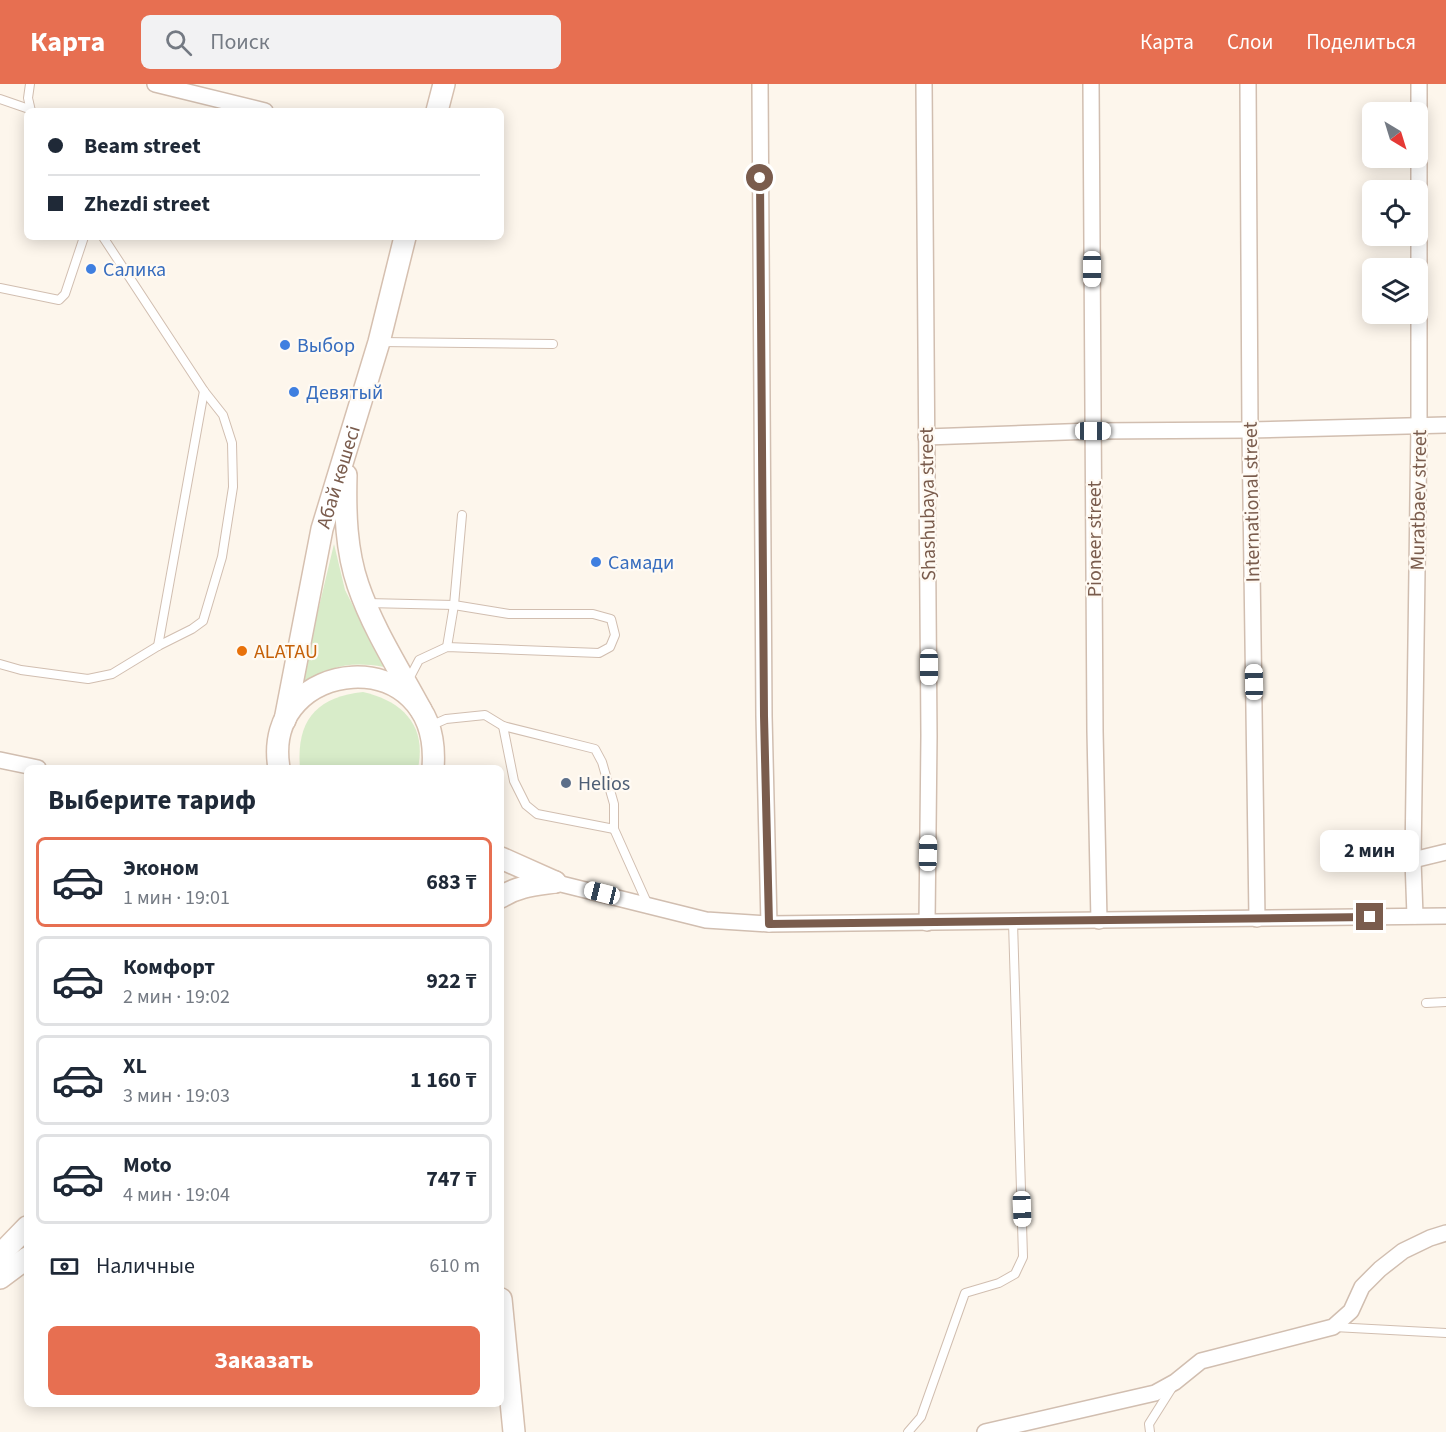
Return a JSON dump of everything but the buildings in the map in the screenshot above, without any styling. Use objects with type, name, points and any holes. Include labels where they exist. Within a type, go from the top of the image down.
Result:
[{"type":"main road","points":[[438,108],[444,84]]},
{"type":"main road","name":"Абай көшесі","points":[[278,744],[285,720],[322,529],[379,342],[404,240]]},
{"type":"main road","points":[[348,447],[345,500],[348,541],[358,585],[377,630],[425,718],[437,763]]},
{"type":"main road","points":[[285,720],[298,701],[317,686],[339,678],[362,676],[385,681],[405,693],[425,718]]},
{"type":"main road","points":[[272,765],[278,744]]},
{"type":"main road","points":[[278,744],[279,765]]},
{"type":"main road","points":[[504,859],[555,882]]},
{"type":"main road","points":[[504,895],[525,886],[555,882]]},
{"type":"main road","points":[[0,1255],[24,1230]]},
{"type":"main road","points":[[0,1278],[24,1260]]},
{"type":"main road","points":[[504,1330],[514,1432]]},
{"type":"street","points":[[155,84],[253,108]]},
{"type":"street","points":[[760,84],[764,704],[769,924]]},
{"type":"street","name":"Shashubaya street","points":[[924,84],[930,736],[927,923]]},
{"type":"street","name":"Pioneer street","points":[[1091,84],[1099,921]]},
{"type":"street","name":"International street","points":[[1248,84],[1257,919]]},
{"type":"street","name":"Muratbaev street","points":[[1414,916],[1419,425],[1419,84]]},
{"type":"street","points":[[926,437],[1093,431],[1446,425]]},
{"type":"street","points":[[0,760],[24,765]]},
{"type":"street","points":[[1413,860],[1446,852]]},
{"type":"street","points":[[504,870],[706,920],[769,924],[1446,916]]},
{"type":"street","points":[[985,1432],[1155,1393],[1175,1382],[1201,1361],[1333,1327],[1351,1311],[1362,1287],[1380,1269],[1403,1251],[1446,1233]]},
{"type":"lane","points":[[30,84],[28,98],[30,108]]},
{"type":"lane","points":[[0,99],[25,108]]},
{"type":"lane","points":[[0,288],[61,299],[65,294],[83,240]]},
{"type":"lane","points":[[0,664],[21,670],[88,679],[112,674],[158,646],[192,630],[203,621],[222,557],[233,487],[232,443],[223,416],[204,391],[105,240]]},
{"type":"lane","points":[[379,342],[553,344]]},
{"type":"lane","points":[[158,646],[204,391]]},
{"type":"lane","points":[[447,647],[454,605],[462,515]]},
{"type":"lane","points":[[365,603],[454,605],[509,614],[593,614],[611,619],[615,635],[610,647],[599,652],[447,647],[419,660],[407,684]]},
{"type":"lane","points":[[425,718],[446,719],[485,715],[503,726],[595,748],[603,762],[614,804],[614,829],[648,905]]},
{"type":"lane","points":[[503,726],[514,781],[526,805],[537,814],[614,829]]},
{"type":"lane","points":[[908,1432],[921,1417],[965,1293],[999,1283],[1015,1274],[1023,1257],[1013,922]]},
{"type":"lane","points":[[1426,1003],[1446,1002]]},
{"type":"lane","points":[[1333,1327],[1446,1333]]},
{"type":"lane","points":[[1150,1432],[1149,1424],[1175,1382]]},
{"type":"green space","points":[[334,544],[345,590],[384,667],[350,665],[340,667],[321,674],[300,686]]},
{"type":"green space","points":[[363,692],[377,696],[400,709],[415,727],[419,739],[418,765],[300,765],[302,737],[312,714],[333,699]]},
{"type":"place","name":"Салика","points":[[91,269]]},
{"type":"place","name":"Выбор","points":[[285,345]]},
{"type":"place","name":"Девятый","points":[[294,392]]},
{"type":"place","name":"Самади","points":[[596,562]]},
{"type":"place","name":"ALATAU","points":[[242,651]]},
{"type":"place","name":"Helios","points":[[566,783]]},
{"type":"route","points":[[760,178],[764,716],[769,924],[1370,917]]}]
